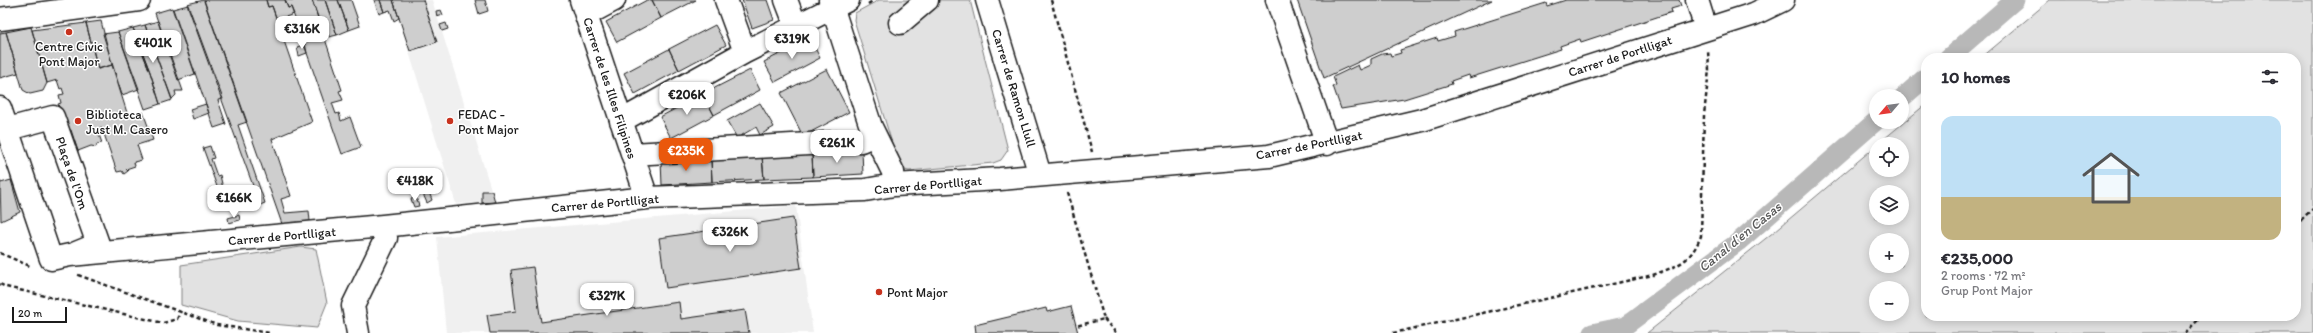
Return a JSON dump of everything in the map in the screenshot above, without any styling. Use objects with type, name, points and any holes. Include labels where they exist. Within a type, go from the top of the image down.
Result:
[{"type":"street","points":[[0,19],[139,0]]},
{"type":"street","points":[[583,7],[614,0]]},
{"type":"street","points":[[726,0],[745,52]]},
{"type":"street","points":[[786,0],[796,26]]},
{"type":"street","points":[[900,23],[927,0]]},
{"type":"street","name":"Carrer de Ramon Llull","points":[[987,0],[1040,175]]},
{"type":"street","points":[[1277,0],[1327,144]]},
{"type":"street","points":[[1697,0],[1706,29]]},
{"type":"street","name":"Carrer de Portlligat","points":[[66,263],[383,226],[647,198],[865,190],[894,185],[1040,175],[1269,156],[1327,144],[1422,120],[1653,44],[1754,14],[1783,0]]},
{"type":"street","points":[[621,121],[837,3],[875,135],[893,172],[894,185]]},
{"type":"street","name":"Carrer de les Illes Filipines","points":[[583,7],[647,198]]},
{"type":"street","points":[[0,108],[66,263]]},
{"type":"street","name":"Plaça de l'Om","points":[[8,129],[53,117],[98,244],[66,263]]},
{"type":"street","points":[[632,154],[860,141],[875,135]]},
{"type":"street","points":[[358,333],[353,306],[386,238],[383,226]]},
{"type":"path","points":[[1051,0],[1094,159]]},
{"type":"path","points":[[1393,333],[1653,275],[1683,262],[1694,252],[1701,236],[1704,115],[1709,70],[1706,29]]},
{"type":"path","points":[[1066,186],[1104,319],[1116,333]]},
{"type":"path","points":[[2301,220],[2313,208]]},
{"type":"path","points":[[66,263],[217,325],[270,333]]},
{"type":"path","points":[[0,284],[6,287],[163,323],[177,320],[181,311]]},
{"type":"path","points":[[1076,326],[1104,319]]},
{"type":"path","points":[[2185,333],[2197,321]]},
{"type":"shaded area","name":"FEDAC - Pont Major","points":[[393,0],[432,0],[495,202],[456,204]]},
{"type":"shaded area","points":[[879,0],[970,0],[1008,150],[1001,160],[993,163],[909,171],[900,169],[854,20],[855,13]]},
{"type":"shaded area","points":[[2050,0],[2313,0],[2313,333],[1647,333],[1775,231],[1869,152],[1869,177],[1909,177],[1909,137],[1886,137],[1896,129],[1909,129],[1909,118],[1921,108],[1921,321],[2301,321],[2301,53],[1987,53]]},
{"type":"shaded area","points":[[796,206],[813,333],[446,333],[437,237]]},
{"type":"shaded area","points":[[301,247],[316,249],[327,303],[317,328],[238,321],[181,305],[181,265]]},
{"type":"building","points":[[204,0],[247,122],[238,125],[265,203],[260,205],[187,4]]},
{"type":"building","points":[[266,0],[268,7],[272,6],[312,122],[272,139],[291,196],[281,199],[285,213],[309,211],[310,221],[282,224],[204,1]]},
{"type":"building","points":[[266,0],[285,0],[288,8],[291,7],[294,14],[277,20],[272,6],[268,7]]},
{"type":"building","points":[[285,0],[312,0],[342,90],[339,91],[343,100],[332,103],[336,114],[339,113],[341,121],[350,117],[361,147],[342,154],[291,7],[288,8]]},
{"type":"building","points":[[312,0],[325,0],[337,35],[329,37],[324,25],[321,26]]},
{"type":"building","points":[[325,0],[338,0],[349,30],[337,35]]},
{"type":"building","points":[[338,0],[351,0],[360,26],[349,30]]},
{"type":"building","points":[[374,0],[380,0],[384,12],[379,14]]},
{"type":"building","points":[[380,0],[393,0],[399,18],[394,21],[390,10],[384,12]]},
{"type":"building","points":[[393,0],[423,0],[437,42],[410,51]]},
{"type":"building","points":[[475,0],[485,0],[488,11],[479,14]]},
{"type":"building","points":[[647,0],[652,0],[661,18],[617,42],[606,22]]},
{"type":"building","points":[[652,0],[696,0],[661,18]]},
{"type":"building","points":[[742,0],[767,0],[774,20],[752,28]]},
{"type":"building","points":[[1297,0],[1492,0],[1324,78]]},
{"type":"building","points":[[1566,0],[1679,0],[1681,6],[1671,9],[1672,12],[1581,42],[1580,39],[1560,46],[1561,49],[1469,78],[1468,75],[1451,81],[1452,84],[1404,99],[1341,109],[1333,86],[1336,85],[1333,77],[1358,65],[1360,70],[1371,65],[1371,59],[1382,54],[1390,53],[1391,56],[1401,53],[1400,50],[1437,38],[1438,41],[1455,36],[1454,32],[1546,3],[1547,6]]},
{"type":"building","points":[[188,5],[223,99],[218,100],[226,124],[214,128],[173,9]]},
{"type":"building","points":[[172,8],[195,74],[178,80],[155,13]]},
{"type":"building","points":[[441,10],[443,15],[437,17],[436,11]]},
{"type":"building","points":[[101,21],[112,65],[98,69],[86,23]]},
{"type":"building","points":[[158,21],[183,91],[175,91],[176,95],[172,99],[145,25]]},
{"type":"building","points":[[86,23],[98,69],[112,65],[128,116],[143,112],[153,140],[137,145],[142,160],[134,162],[135,166],[126,169],[128,171],[124,174],[122,171],[117,172],[102,128],[97,129],[102,143],[97,144],[96,147],[91,146],[78,151],[71,130],[67,131],[58,104],[61,103],[59,95],[64,94],[62,88],[60,89],[57,80],[47,83],[32,30]]},
{"type":"building","points":[[446,23],[448,29],[442,31],[440,25]]},
{"type":"building","points":[[145,25],[172,100],[160,104],[150,72],[133,28]]},
{"type":"building","points":[[715,25],[726,45],[679,70],[669,49]]},
{"type":"building","points":[[31,27],[47,83],[43,91],[30,94],[23,90],[6,32]]},
{"type":"building","points":[[133,28],[150,72],[160,104],[145,109],[118,32]]},
{"type":"building","points":[[6,32],[18,73],[0,78],[0,33]]},
{"type":"building","points":[[118,32],[139,89],[122,95],[103,34]]},
{"type":"building","points":[[810,38],[820,58],[775,82],[764,62]]},
{"type":"building","points":[[305,44],[307,53],[299,56],[297,47]]},
{"type":"building","points":[[669,49],[679,70],[635,94],[624,73]]},
{"type":"building","points":[[827,69],[849,112],[803,136],[781,93]]},
{"type":"building","points":[[750,70],[760,90],[714,115],[703,94]]},
{"type":"building","points":[[703,94],[714,115],[671,138],[660,117]]},
{"type":"building","points":[[760,103],[774,127],[760,135],[756,127],[737,138],[727,121]]},
{"type":"building","points":[[206,104],[209,113],[193,119],[190,109]]},
{"type":"building","points":[[210,146],[214,158],[211,159],[217,176],[220,175],[224,193],[220,195],[203,148]]},
{"type":"building","points":[[862,151],[863,174],[813,177],[812,153]]},
{"type":"building","points":[[812,153],[813,177],[764,179],[762,156]]},
{"type":"building","points":[[762,156],[764,179],[712,182],[711,159]]},
{"type":"building","points":[[711,159],[712,182],[662,185],[661,161]]},
{"type":"building","points":[[11,180],[20,212],[1,221],[0,181],[1,183]]},
{"type":"building","points":[[482,191],[492,191],[495,202],[482,203]]},
{"type":"building","points":[[429,192],[432,200],[427,203],[423,194]]},
{"type":"building","points":[[416,197],[419,206],[414,207],[411,199]]},
{"type":"building","points":[[239,215],[240,220],[229,223],[228,218]]},
{"type":"building","points":[[793,218],[801,268],[666,288],[659,238]]},
{"type":"building","points":[[533,267],[541,322],[679,302],[681,319],[745,310],[749,333],[490,333],[487,315],[516,311],[511,270]]},
{"type":"building","points":[[1071,306],[1078,333],[976,333],[975,325],[1046,308],[1047,312]]},
{"type":"waterway","name":"Canal d'en Casas","points":[[1954,53],[2015,0]]},
{"type":"waterway","name":"Canal d'en Casas","points":[[1909,92],[1921,81]]},
{"type":"waterway","name":"Canal d'en Casas","points":[[1592,333],[1625,326],[1738,242],[1869,127]]},
{"type":"place","name":"Centre Cívic Pont Major","points":[[69,32]]},
{"type":"place","name":"Biblioteca Just M. Casero","points":[[78,121]]},
{"type":"place","name":"FEDAC - Pont Major","points":[[450,121]]},
{"type":"place","name":"Pont Major","points":[[879,292]]}]
